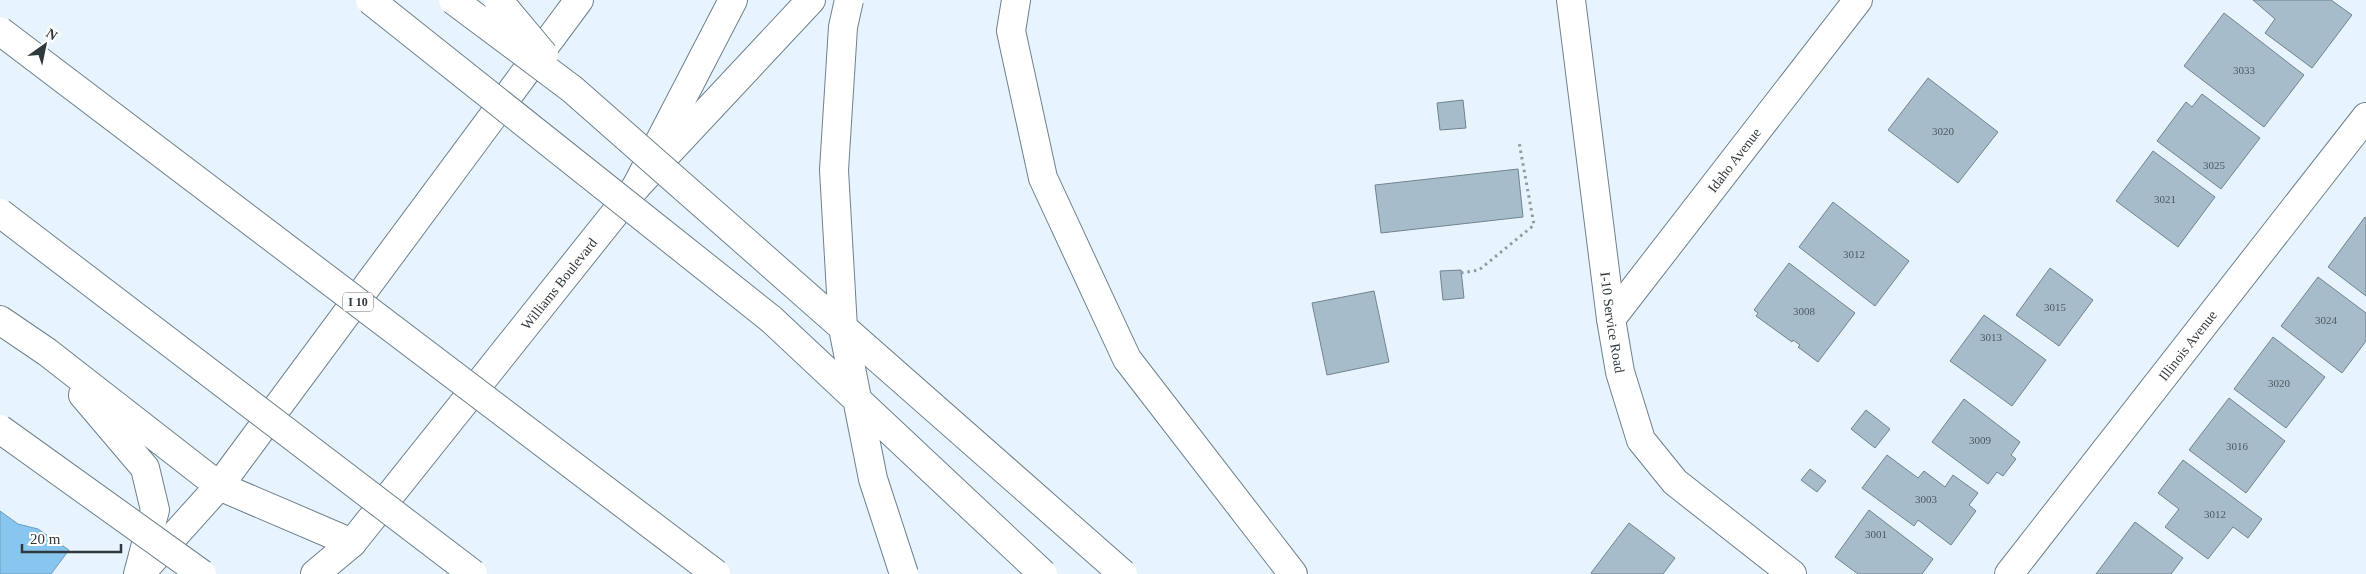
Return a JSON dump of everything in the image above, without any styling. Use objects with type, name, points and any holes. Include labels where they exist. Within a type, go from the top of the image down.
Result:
[{"type":"main road","points":[[370,0],[771,319],[1043,574]]},
{"type":"main road","points":[[453,0],[572,89],[1123,574]]},
{"type":"main road","points":[[498,0],[572,89]]},
{"type":"main road","points":[[139,574],[218,486],[579,0]]},
{"type":"main road","points":[[636,187],[733,0]]},
{"type":"main road","name":"Williams Boulevard","points":[[315,574],[352,543],[636,187],[811,0]]},
{"type":"main road","points":[[849,0],[843,27],[834,170],[842,328],[873,479],[904,574]]},
{"type":"main road","points":[[1016,0],[1011,31],[1043,178],[1127,359],[1293,574]]},
{"type":"main road","name":"I-10 Service Road","points":[[1571,0],[1611,319],[1620,372],[1641,440],[1675,482],[1792,574]]},
{"type":"main road","name":"Idaho Avenue","points":[[1611,319],[1858,0]]},
{"type":"main road","name":"I 10","points":[[0,31],[716,574]]},
{"type":"main road","name":"Illinois Avenue","points":[[2009,574],[2366,117]]},
{"type":"main road","points":[[0,213],[473,574]]},
{"type":"main road","points":[[0,320],[47,352],[218,486],[352,543]]},
{"type":"main road","points":[[47,352],[145,468],[155,510],[139,574]]},
{"type":"main road","points":[[0,429],[202,574]]},
{"type":"path","points":[[1462,273],[1479,270],[1534,225],[1519,142]]},
{"type":"water","points":[[0,511],[18,524],[38,529],[69,550],[51,574],[0,574]]},
{"type":"building","points":[[2253,0],[2331,0],[2352,15],[2312,68],[2265,33],[2275,19]]},
{"type":"building","points":[[2224,13],[2304,75],[2264,127],[2184,66]]},
{"type":"building","points":[[1928,78],[1998,132],[1958,183],[1888,130]]},
{"type":"building","points":[[2202,94],[2260,138],[2221,189],[2157,141],[2186,102],[2192,107]]},
{"type":"building","points":[[1463,100],[1466,128],[1440,130],[1437,103]]},
{"type":"building","points":[[2153,151],[2215,197],[2178,247],[2116,201]]},
{"type":"building","points":[[1518,169],[1523,217],[1381,233],[1375,185]]},
{"type":"building","points":[[1833,202],[1909,261],[1875,306],[1799,247]]},
{"type":"building","points":[[2366,218],[2366,296],[2328,267]]},
{"type":"building","points":[[1789,263],[1855,313],[1818,362],[1798,347],[1800,345],[1793,340],[1792,342],[1756,316],[1758,313],[1754,310]]},
{"type":"building","points":[[2050,268],[2093,300],[2059,346],[2016,315]]},
{"type":"building","points":[[1461,270],[1464,298],[1443,300],[1440,271]]},
{"type":"building","points":[[2318,277],[2366,313],[2366,341],[2342,373],[2281,326]]},
{"type":"building","points":[[1374,291],[1389,362],[1327,375],[1312,303]]},
{"type":"building","points":[[1984,315],[2046,360],[2012,406],[1950,361]]},
{"type":"building","points":[[2273,337],[2325,377],[2286,428],[2234,389]]},
{"type":"building","points":[[2229,398],[2285,441],[2246,493],[2189,450]]},
{"type":"building","points":[[1964,399],[2020,442],[2011,455],[2016,459],[2003,476],[1997,472],[1988,484],[1932,442]]},
{"type":"building","points":[[1866,410],[1890,429],[1875,448],[1851,429]]},
{"type":"building","points":[[1887,455],[1918,478],[1924,471],[1945,487],[1953,475],[1978,493],[1969,505],[1976,511],[1951,545],[1918,520],[1914,526],[1862,488]]},
{"type":"building","points":[[2183,460],[2262,519],[2248,538],[2233,527],[2208,559],[2165,527],[2179,509],[2158,493]]},
{"type":"building","points":[[1810,469],[1826,481],[1817,492],[1801,480]]},
{"type":"building","points":[[1869,510],[1933,559],[1922,574],[1858,574],[1835,557]]},
{"type":"building","points":[[2135,522],[2183,558],[2171,574],[2096,574]]},
{"type":"building","points":[[1629,523],[1675,558],[1663,574],[1591,573]]}]
